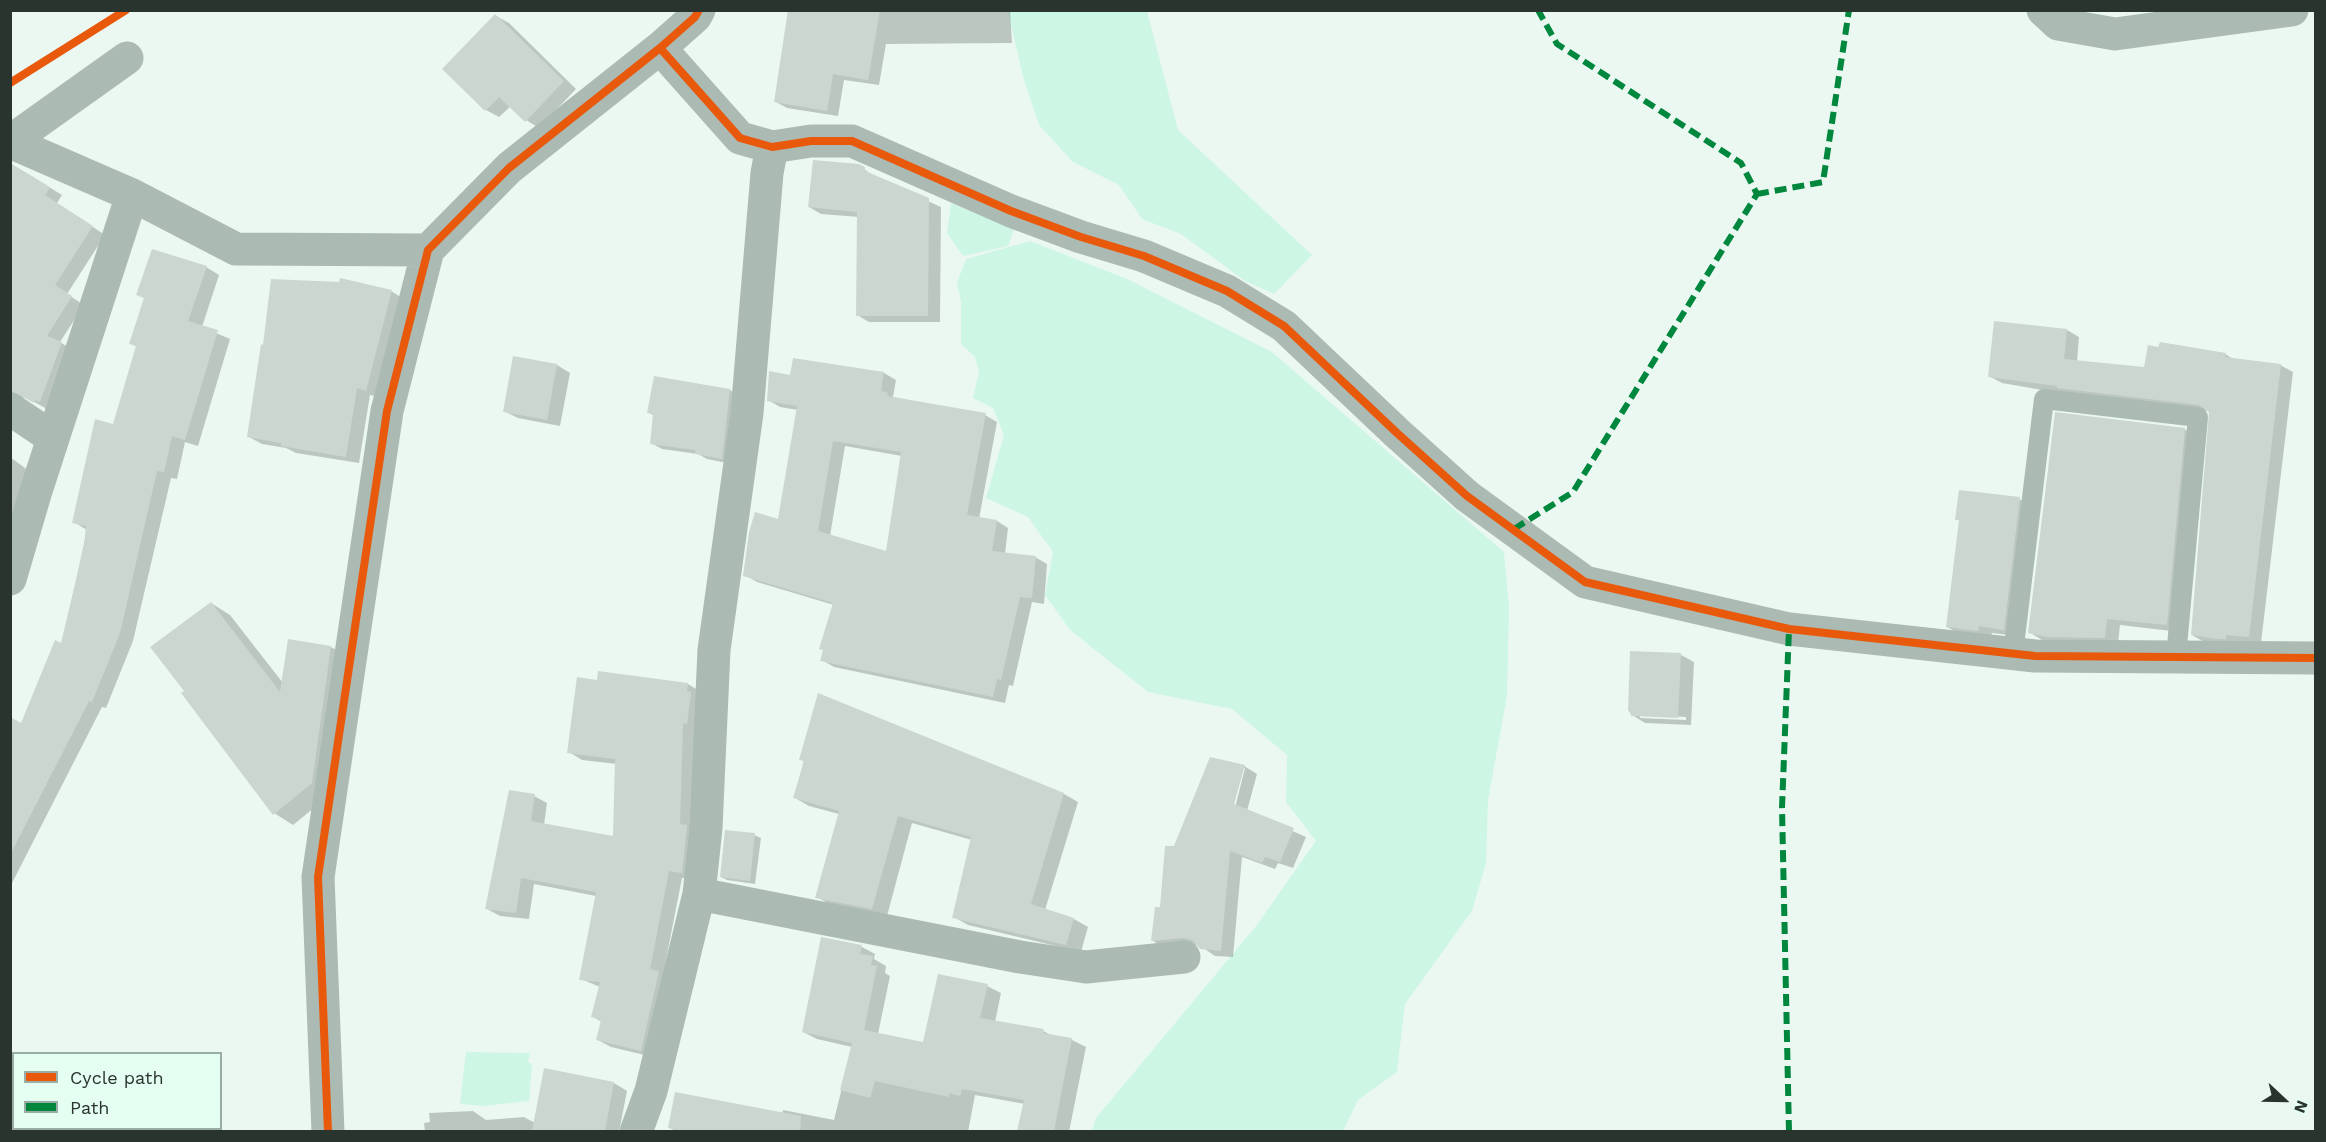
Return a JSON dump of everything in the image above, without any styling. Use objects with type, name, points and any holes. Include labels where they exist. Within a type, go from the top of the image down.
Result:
[{"type":"street","points":[[328,1131],[318,877],[387,411],[428,250],[509,168],[660,48],[695,17],[699,10]]},
{"type":"street","points":[[2043,10],[2058,24],[2115,34],[2292,10]]},
{"type":"street","points":[[660,48],[740,138],[772,147],[812,141],[852,141],[1011,211],[1081,237],[1144,256],[1227,291],[1284,326],[1467,496],[1586,582],[1789,629],[2013,654],[2316,658]]},
{"type":"street","points":[[11,141],[127,58]]},
{"type":"street","points":[[11,141],[132,195],[237,249],[428,250]]},
{"type":"street","points":[[636,1131],[651,1091],[699,894],[706,828],[714,650],[747,413],[767,173],[772,147]]},
{"type":"street","points":[[10,579],[132,195]]},
{"type":"street","points":[[10,409],[53,438]]},
{"type":"street","points":[[699,894],[1020,957],[1086,967],[1184,957]]},
{"type":"lane","points":[[2013,654],[2044,399],[2198,417],[2176,657]]},
{"type":"path","points":[[10,83],[126,10]]},
{"type":"green space","points":[[1008,11],[1147,11],[1178,130],[1312,255],[1274,294],[1245,281],[1181,234],[1142,219],[1119,185],[1073,162],[1039,125],[1023,77]]},
{"type":"green space","points":[[951,203],[1014,229],[1008,246],[963,256],[947,233]]},
{"type":"green space","points":[[1030,241],[1127,279],[1272,352],[1504,552],[1509,607],[1507,696],[1488,800],[1486,863],[1472,911],[1405,1004],[1397,1072],[1358,1100],[1343,1131],[1092,1131],[1096,1118],[1256,926],[1316,841],[1286,802],[1287,755],[1232,709],[1148,692],[1070,630],[1045,595],[1053,552],[1028,517],[986,498],[1004,435],[993,408],[973,398],[979,372],[975,357],[961,344],[961,302],[957,283],[966,259]]},
{"type":"green space","points":[[466,1052],[530,1053],[528,1062],[532,1064],[529,1101],[484,1106],[460,1104]]},
{"type":"building","points":[[788,10],[880,10],[868,80],[833,74],[827,111],[774,102]]},
{"type":"building","points":[[495,14],[564,81],[525,122],[499,97],[485,111],[442,69]]},
{"type":"building","points":[[813,160],[859,164],[865,167],[865,171],[929,198],[928,316],[856,316],[857,212],[808,207]]},
{"type":"building","points":[[10,163],[50,187],[45,195],[93,226],[55,285],[72,296],[47,336],[62,342],[40,402],[35,400],[34,403],[10,390]]},
{"type":"building","points":[[152,249],[207,266],[188,321],[218,330],[185,440],[172,436],[164,472],[157,471],[120,633],[92,702],[89,701],[10,855],[10,717],[21,723],[55,640],[61,643],[84,546],[86,526],[72,523],[95,419],[113,424],[136,346],[129,344],[144,298],[136,295]]},
{"type":"building","points":[[340,278],[392,290],[366,391],[357,388],[346,457],[281,446],[281,443],[247,437],[261,344],[263,345],[271,279],[339,282]]},
{"type":"building","points":[[1994,321],[2067,329],[2064,359],[2144,367],[2148,345],[2158,347],[2160,342],[2226,353],[2225,357],[2281,364],[2249,637],[2226,635],[2226,639],[2218,639],[2191,635],[2209,412],[2199,405],[2057,388],[2057,386],[1988,377]]},
{"type":"building","points":[[513,356],[557,364],[547,420],[503,412]]},
{"type":"building","points":[[793,358],[884,372],[881,391],[888,393],[887,396],[986,413],[967,515],[997,520],[992,551],[1036,556],[1032,598],[1020,597],[1001,680],[997,679],[993,697],[820,661],[823,650],[819,649],[833,603],[743,576],[749,532],[755,512],[778,519],[797,406],[767,401],[769,371],[790,375]],"holes":[[[833,441],[901,452],[886,551],[818,531]]]},
{"type":"building","points":[[654,376],[730,389],[722,459],[695,454],[695,450],[650,444],[653,414],[647,413]]},
{"type":"building","points":[[2055,412],[2185,428],[2167,625],[2107,619],[2105,638],[2047,637],[2028,633]]},
{"type":"building","points":[[1959,490],[2020,497],[2004,630],[1979,626],[1978,631],[1946,627],[1959,520],[1955,520]]},
{"type":"building","points":[[211,602],[280,692],[288,639],[331,646],[312,783],[273,815],[181,693],[184,691],[150,647]]},
{"type":"building","points":[[1630,651],[1681,653],[1678,718],[1631,716],[1628,711]]},
{"type":"building","points":[[598,671],[688,683],[687,691],[691,692],[687,724],[683,723],[680,824],[687,825],[682,873],[669,871],[650,969],[659,971],[641,1051],[596,1040],[601,1020],[591,1017],[600,982],[579,980],[596,892],[521,878],[516,913],[485,909],[509,790],[535,794],[531,821],[613,836],[615,759],[567,753],[577,677],[597,680]]},
{"type":"building","points":[[818,693],[1064,793],[1031,904],[1074,918],[1066,945],[952,918],[971,837],[898,816],[872,909],[815,898],[839,811],[793,798],[804,761],[799,760]]},
{"type":"building","points":[[1210,757],[1245,765],[1234,804],[1294,828],[1280,862],[1265,857],[1262,863],[1230,851],[1221,951],[1200,949],[1192,940],[1183,938],[1151,941],[1155,907],[1160,907],[1165,846],[1174,846]]},
{"type":"building","points":[[725,830],[755,833],[750,881],[720,877]]},
{"type":"building","points":[[821,937],[862,945],[860,954],[873,956],[871,965],[877,966],[864,1030],[923,1042],[938,974],[988,984],[980,1018],[1044,1029],[1043,1033],[1072,1038],[1054,1131],[1017,1131],[1024,1100],[962,1089],[960,1096],[949,1093],[949,1097],[875,1081],[870,1098],[840,1090],[852,1043],[802,1032]]},
{"type":"building","points":[[544,1068],[614,1082],[605,1131],[532,1131]]},
{"type":"building","points":[[675,1092],[801,1116],[800,1131],[684,1131],[668,1128]]},
{"type":"marked path","points":[[1514,529],[1573,492],[1757,194],[1741,163],[1557,44],[1538,10]]},
{"type":"marked path","points":[[1757,194],[1823,182],[1849,10]]},
{"type":"marked path","points":[[1789,629],[1782,808],[1789,1132]]},
{"type":"cycle path","points":[[10,83],[126,10]]},
{"type":"cycle path","points":[[328,1132],[318,877],[387,411],[428,250],[509,168],[660,48],[695,17],[699,10]]},
{"type":"cycle path","points":[[660,48],[740,138],[772,147],[811,141],[852,141],[1011,211],[1081,237],[1144,256],[1227,291],[1284,326],[1467,496],[1585,582],[1789,629],[2035,656],[2316,658]]}]
